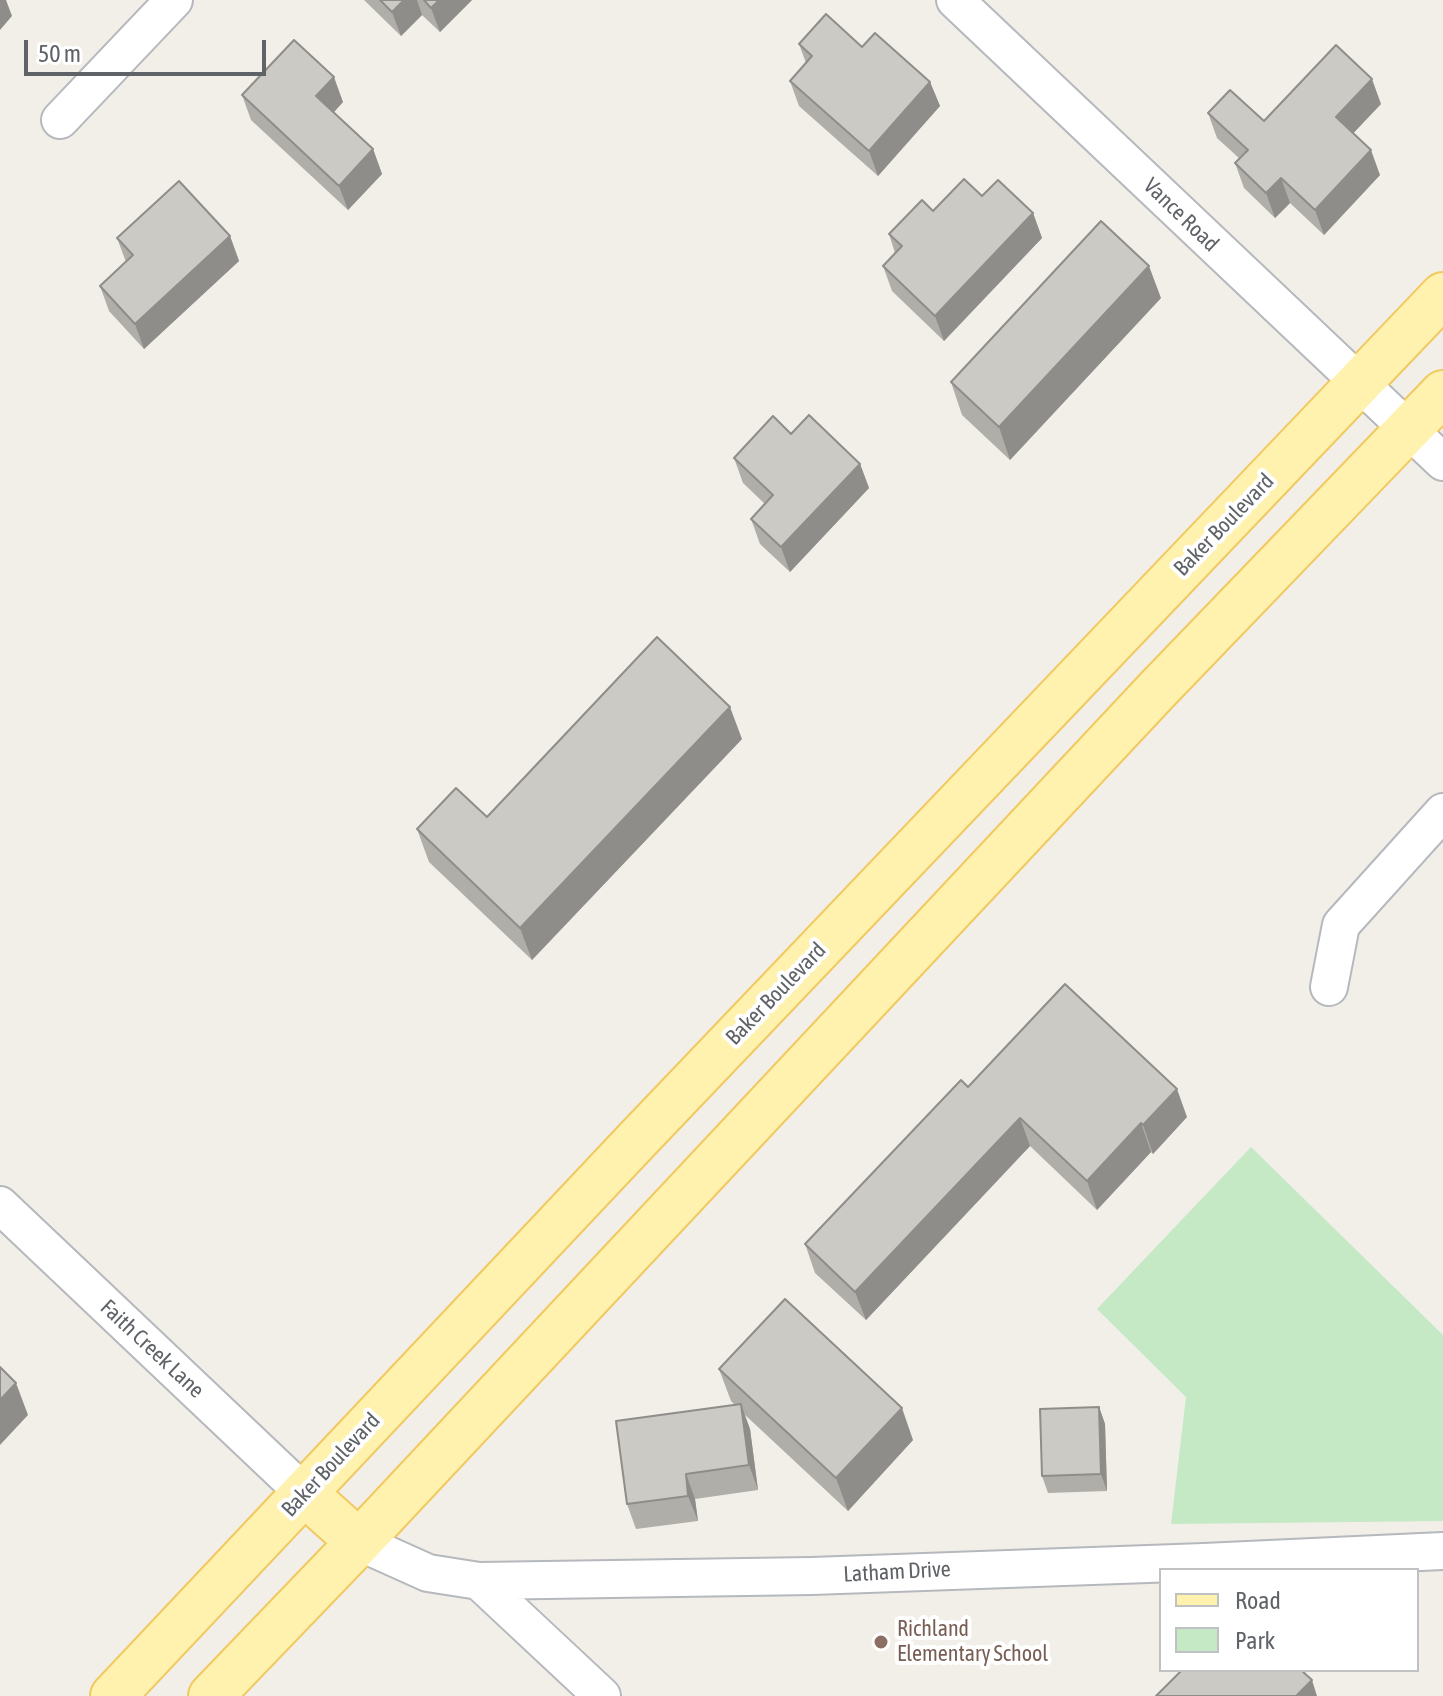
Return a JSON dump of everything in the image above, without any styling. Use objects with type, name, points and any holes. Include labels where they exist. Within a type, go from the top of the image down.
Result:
[{"type":"main road","name":"Baker Boulevard","points":[[113,1696],[635,1142],[1443,295]]},
{"type":"main road","points":[[211,1696],[359,1542],[1093,757],[1443,393]]},
{"type":"main road","points":[[304,1493],[359,1542]]},
{"type":"street","points":[[60,120],[174,0]]},
{"type":"street","name":"Vance Road","points":[[955,0],[1443,462]]},
{"type":"street","points":[[1329,987],[1341,925],[1443,812]]},
{"type":"street","name":"Faith Creek Lane","points":[[0,1205],[304,1493]]},
{"type":"street","name":"Latham Drive","points":[[359,1542],[428,1573],[479,1581],[812,1576],[1443,1551]]},
{"type":"street","points":[[479,1581],[602,1696]]},
{"type":"green space","points":[[1251,1147],[1443,1335],[1443,1521],[1171,1524],[1186,1397],[1097,1309]]},
{"type":"building","points":[[380,0],[404,0],[392,12]]},
{"type":"building","points":[[424,0],[439,0],[431,8]]},
{"type":"building","points":[[826,14],[862,47],[875,33],[930,82],[869,151],[790,81],[812,56],[799,44]]},
{"type":"building","points":[[294,40],[334,77],[316,96],[373,149],[339,186],[242,95]]},
{"type":"building","points":[[1336,45],[1372,79],[1336,117],[1371,150],[1315,210],[1281,178],[1266,193],[1235,163],[1248,150],[1208,113],[1230,90],[1264,121]]},
{"type":"building","points":[[964,179],[982,196],[998,180],[1033,213],[935,316],[883,266],[902,246],[889,234],[922,200],[933,211]]},
{"type":"building","points":[[179,181],[230,236],[135,324],[100,286],[133,255],[117,238]]},
{"type":"building","points":[[1101,221],[1149,266],[999,427],[951,382]]},
{"type":"building","points":[[809,415],[860,464],[781,547],[751,519],[773,495],[734,458],[773,416],[791,434]]},
{"type":"building","points":[[657,637],[730,707],[520,928],[417,829],[456,788],[487,817]]},
{"type":"building","points":[[1065,984],[1177,1089],[1087,1181],[1020,1118],[855,1292],[805,1244],[961,1080],[968,1087]]},
{"type":"building","points":[[785,1299],[902,1408],[836,1478],[719,1369]]},
{"type":"building","points":[[0,1367],[16,1383],[0,1400]]},
{"type":"building","points":[[741,1404],[749,1465],[686,1474],[688,1496],[627,1504],[616,1421]]},
{"type":"building","points":[[1099,1407],[1101,1474],[1042,1476],[1040,1409]]},
{"type":"building","points":[[1180,1672],[1303,1672],[1312,1680],[1296,1696],[1156,1696]]},
{"type":"place","name":"Richland Elementary School","points":[[881,1642]]}]
